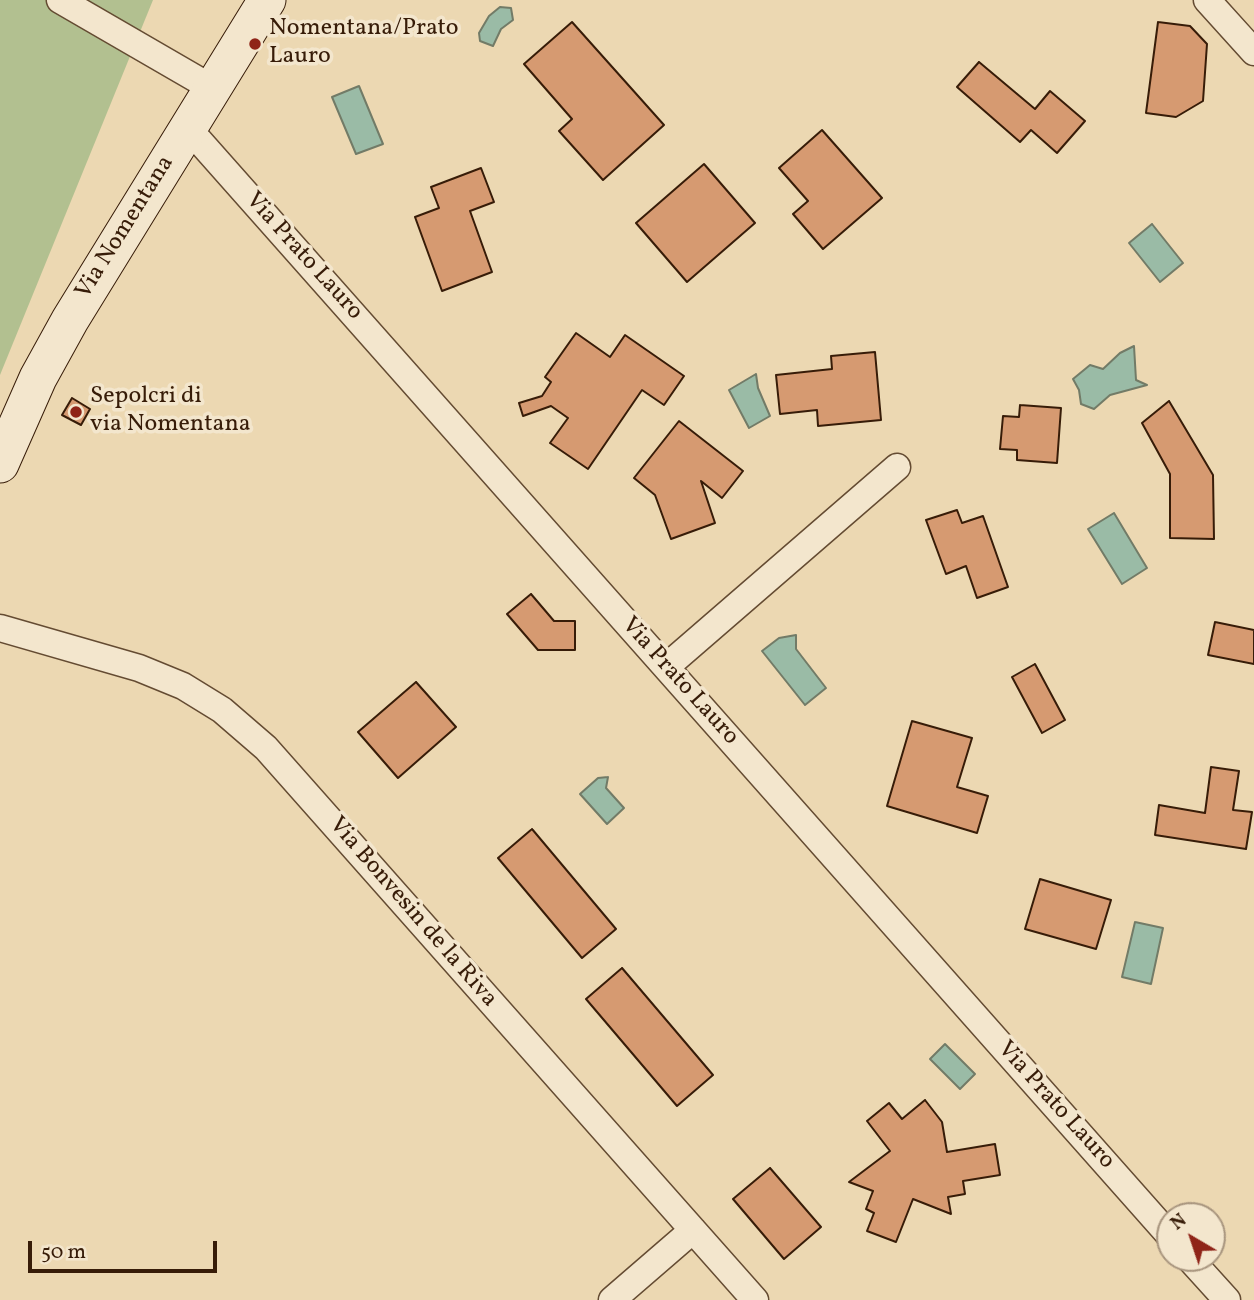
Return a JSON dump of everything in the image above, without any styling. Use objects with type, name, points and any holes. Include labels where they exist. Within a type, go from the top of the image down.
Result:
[{"type":"main road","name":"Via Nomentana","points":[[0,464],[32,390],[70,320],[267,0]]},
{"type":"street","points":[[60,0],[212,88]]},
{"type":"street","points":[[1207,0],[1254,52]]},
{"type":"street","name":"Via Prato Lauro","points":[[188,128],[1156,1220]]},
{"type":"street","points":[[666,667],[897,467]]},
{"type":"street","name":"Via Bonvesin de la Riva","points":[[0,628],[139,668],[183,686],[222,710],[266,748],[755,1300]]},
{"type":"street","points":[[612,1300],[692,1230]]},
{"type":"street","points":[[1202,1272],[1227,1300]]},
{"type":"shaded area","points":[[0,0],[153,0],[0,375]]},
{"type":"shaded area","points":[[500,7],[511,8],[513,20],[501,29],[493,46],[480,41],[479,33],[489,16]]},
{"type":"shaded area","points":[[359,86],[383,144],[356,154],[332,97]]},
{"type":"shaded area","points":[[1152,224],[1183,263],[1160,282],[1129,243]]},
{"type":"shaded area","points":[[1134,346],[1136,380],[1147,385],[1110,395],[1094,409],[1081,404],[1079,390],[1073,379],[1090,365],[1103,369],[1120,353]]},
{"type":"shaded area","points":[[756,374],[758,388],[770,416],[749,428],[729,390]]},
{"type":"shaded area","points":[[1114,513],[1147,568],[1122,584],[1088,529]]},
{"type":"shaded area","points":[[796,635],[796,649],[826,688],[805,705],[762,651],[779,638]]},
{"type":"shaded area","points":[[608,777],[606,788],[624,808],[607,824],[580,794],[598,778]]},
{"type":"shaded area","points":[[1135,922],[1163,928],[1151,984],[1122,977]]},
{"type":"shaded area","points":[[945,1044],[975,1074],[960,1089],[930,1059]]},
{"type":"building","points":[[572,22],[664,125],[603,180],[559,131],[572,119],[524,64]]},
{"type":"building","points":[[1158,22],[1190,26],[1207,44],[1203,101],[1176,117],[1146,113]]},
{"type":"building","points":[[979,62],[1035,109],[1050,91],[1085,121],[1057,153],[1031,130],[1020,142],[957,87]]},
{"type":"building","points":[[822,130],[882,198],[823,249],[793,214],[808,201],[779,168]]},
{"type":"building","points":[[704,164],[755,223],[687,282],[636,223]]},
{"type":"building","points":[[481,168],[494,202],[470,211],[492,272],[442,291],[415,217],[439,208],[431,187]]},
{"type":"building","points":[[576,333],[610,357],[625,335],[684,376],[664,405],[642,390],[588,469],[550,443],[568,418],[551,406],[523,416],[519,403],[542,396],[551,382],[545,377]]},
{"type":"building","points":[[875,352],[881,420],[818,426],[817,410],[780,414],[776,375],[832,369],[831,356]]},
{"type":"building","name":"Sepolcri di via Nomentana","points":[[72,398],[90,409],[81,425],[62,415]]},
{"type":"building","points":[[1169,401],[1213,475],[1214,539],[1170,538],[1170,474],[1142,423]]},
{"type":"building","points":[[1020,405],[1061,408],[1057,463],[1017,460],[1017,450],[1000,449],[1003,416],[1019,417]]},
{"type":"building","points":[[679,421],[743,471],[722,498],[701,481],[715,523],[671,539],[655,495],[634,478]]},
{"type":"building","points":[[957,510],[962,523],[983,516],[1008,587],[977,598],[966,566],[946,574],[926,520]]},
{"type":"building","points":[[531,594],[554,621],[575,621],[575,650],[538,650],[507,614]]},
{"type":"building","points":[[1215,622],[1254,630],[1254,664],[1208,655]]},
{"type":"building","points":[[1035,664],[1065,720],[1042,733],[1012,677]]},
{"type":"building","points":[[416,682],[456,727],[398,778],[358,732]]},
{"type":"building","points":[[912,721],[972,738],[957,787],[988,796],[977,833],[887,806]]},
{"type":"building","points":[[1211,767],[1239,771],[1233,810],[1252,812],[1246,849],[1155,835],[1159,805],[1205,813]]},
{"type":"building","points":[[532,829],[616,929],[582,958],[498,858]]},
{"type":"building","points":[[1040,879],[1111,900],[1096,949],[1025,929]]},
{"type":"building","points":[[622,968],[713,1075],[677,1106],[586,999]]},
{"type":"building","points":[[925,1100],[942,1122],[947,1152],[995,1144],[1000,1175],[963,1181],[965,1194],[948,1197],[951,1214],[913,1199],[896,1242],[867,1231],[874,1213],[866,1209],[873,1191],[849,1182],[890,1151],[867,1121],[889,1103],[902,1119]]},
{"type":"building","points":[[770,1168],[821,1227],[784,1259],[733,1199]]},
{"type":"place","name":"Nomentana/Prato Lauro","points":[[255,44]]},
{"type":"place","name":"Sepolcri di via Nomentana","points":[[76,412]]}]
